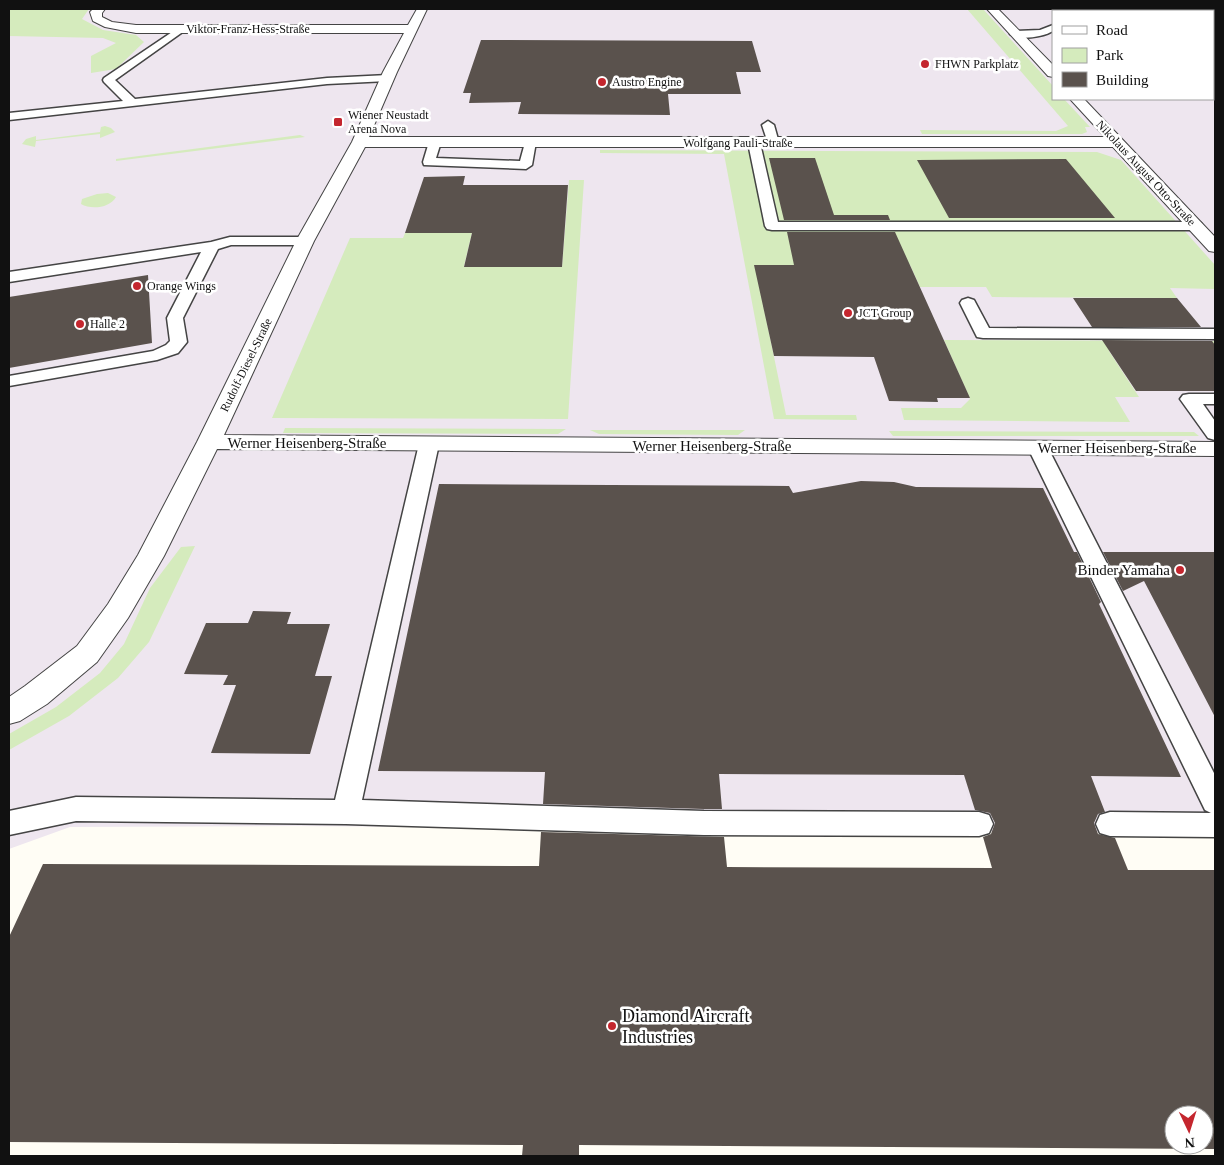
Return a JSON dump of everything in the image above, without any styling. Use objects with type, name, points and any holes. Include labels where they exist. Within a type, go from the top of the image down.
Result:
[{"type":"street","name":"Viktor-Franz-Hess-Straße","points":[[100,9],[96,12],[97,19],[109,25],[136,29],[412,29]]},
{"type":"street","name":"Rudolf-Diesel-Straße","points":[[9,712],[36,695],[87,654],[118,610],[150,556],[209,442],[305,241],[360,142],[388,78],[422,9]]},
{"type":"street","points":[[992,9],[1052,72]]},
{"type":"street","name":"Nikolaus August Otto-Straße","points":[[1077,100],[1215,247]]},
{"type":"street","name":"Wolfgang Pauli-Straße","points":[[360,142],[1117,142]]},
{"type":"street","name":"Werner Heisenberg-Straße","points":[[209,442],[1215,449]]},
{"type":"lane","points":[[1016,34],[1042,33],[1052,28]]},
{"type":"lane","points":[[132,103],[108,80],[181,29]]},
{"type":"lane","points":[[9,117],[327,80],[388,78]]},
{"type":"lane","points":[[768,125],[773,143]]},
{"type":"lane","points":[[435,142],[430,162],[526,165],[530,142]]},
{"type":"lane","points":[[754,143],[772,226],[1196,226]]},
{"type":"lane","points":[[9,277],[212,246],[230,241],[305,241]]},
{"type":"lane","points":[[9,381],[157,355],[172,349],[179,342],[175,318],[212,246]]},
{"type":"lane","points":[[968,303],[983,333],[1215,334]]},
{"type":"lane","points":[[1215,399],[1189,399],[1215,434]]},
{"type":"lane","points":[[346,812],[429,444]]},
{"type":"lane","points":[[1038,448],[1215,802]]},
{"type":"lane","points":[[9,823],[76,808],[346,812],[704,823],[979,824]]},
{"type":"lane","points":[[1110,824],[1215,825]]},
{"type":"shaded area","points":[[9,9],[1215,9],[1215,833],[296,826],[70,827],[9,849]]},
{"type":"green space","points":[[9,9],[89,9],[82,19],[103,30],[136,35],[144,42],[116,69],[91,73],[91,56],[116,43],[103,38],[9,36]]},
{"type":"green space","points":[[967,9],[983,9],[1052,85],[1052,100],[1065,100],[1090,127],[1085,127],[1087,132],[1082,134],[922,134],[920,130],[1056,131],[1068,126]]},
{"type":"green space","points":[[105,126],[115,132],[100,138],[100,134],[36,141],[35,147],[22,144],[26,139],[36,136],[36,140],[100,132],[101,127]]},
{"type":"green space","points":[[300,135],[305,137],[116,161],[116,159]]},
{"type":"green space","points":[[600,150],[1097,152],[1121,160],[1215,265],[1215,289],[1170,288],[1177,298],[992,297],[986,287],[920,287],[910,265],[755,265],[786,415],[856,415],[857,420],[774,419],[724,154],[600,153]]},
{"type":"green space","points":[[569,180],[584,180],[568,419],[272,418],[350,238],[403,238],[405,233],[472,233],[464,266],[562,267]]},
{"type":"green space","points":[[108,193],[116,197],[105,206],[90,207],[81,204],[82,199]]},
{"type":"green space","points":[[944,340],[1215,341],[1215,351],[1109,351],[1139,397],[1115,397],[1130,422],[904,420],[901,408],[961,408],[970,399]]},
{"type":"green space","points":[[285,428],[566,429],[558,434],[283,433]]},
{"type":"green space","points":[[590,430],[745,430],[738,435],[599,434]]},
{"type":"green space","points":[[889,431],[1194,432],[1199,436],[893,436]]},
{"type":"green space","points":[[195,546],[149,642],[118,678],[69,716],[9,750],[9,734],[56,707],[100,673],[124,644],[150,588],[181,547]]},
{"type":"building","name":"Austro Engine","points":[[481,40],[752,41],[761,72],[736,72],[741,94],[668,94],[670,115],[518,114],[521,102],[469,103],[471,93],[463,93]]},
{"type":"building","points":[[769,158],[815,158],[834,215],[888,215],[890,220],[784,220]]},
{"type":"building","points":[[1066,159],[1115,218],[949,218],[917,160]]},
{"type":"building","points":[[465,176],[463,185],[568,185],[562,267],[464,267],[472,233],[405,233],[424,177]]},
{"type":"building","name":"JCT Group","points":[[787,232],[895,232],[970,398],[937,398],[938,402],[889,401],[874,357],[774,356],[754,265],[794,265]]},
{"type":"building","name":"Halle 2","points":[[148,275],[152,343],[9,368],[9,297]]},
{"type":"building","points":[[1073,298],[1177,298],[1201,327],[1092,327]]},
{"type":"building","points":[[1102,340],[1212,341],[1215,345],[1215,391],[1136,391]]},
{"type":"building","points":[[861,481],[894,482],[916,487],[1043,488],[1101,602],[1099,604],[1181,777],[1091,776],[1105,812],[1098,814],[1094,823],[1098,834],[1115,838],[1128,870],[1215,870],[1215,1149],[1214,1105],[1164,1105],[1164,1149],[579,1145],[579,1156],[522,1156],[523,1145],[9,1142],[9,937],[43,864],[539,866],[541,832],[724,837],[727,867],[992,868],[983,837],[991,834],[995,823],[990,813],[975,810],[964,775],[719,774],[722,809],[704,809],[543,804],[545,772],[378,771],[439,484],[789,486],[793,493]]},
{"type":"building","points":[[1103,552],[1215,552],[1215,717],[1144,581],[1123,591]]},
{"type":"building","points":[[253,611],[291,612],[287,624],[330,624],[315,676],[332,676],[310,754],[211,753],[236,685],[223,685],[228,675],[184,674],[206,623],[248,623]]},
{"type":"place","name":"FHWN Parkplatz","points":[[925,64]]},
{"type":"place","name":"Austro Engine","points":[[602,82]]},
{"type":"place","name":"Wiener Neustadt Arena Nova","points":[[338,122]]},
{"type":"place","name":"Orange Wings","points":[[137,286]]},
{"type":"place","name":"JCT Group","points":[[848,313]]},
{"type":"place","name":"Halle 2","points":[[80,324]]},
{"type":"place","name":"Binder Yamaha","points":[[1180,570]]},
{"type":"place","name":"Diamond Aircraft Industries","points":[[612,1026]]}]
